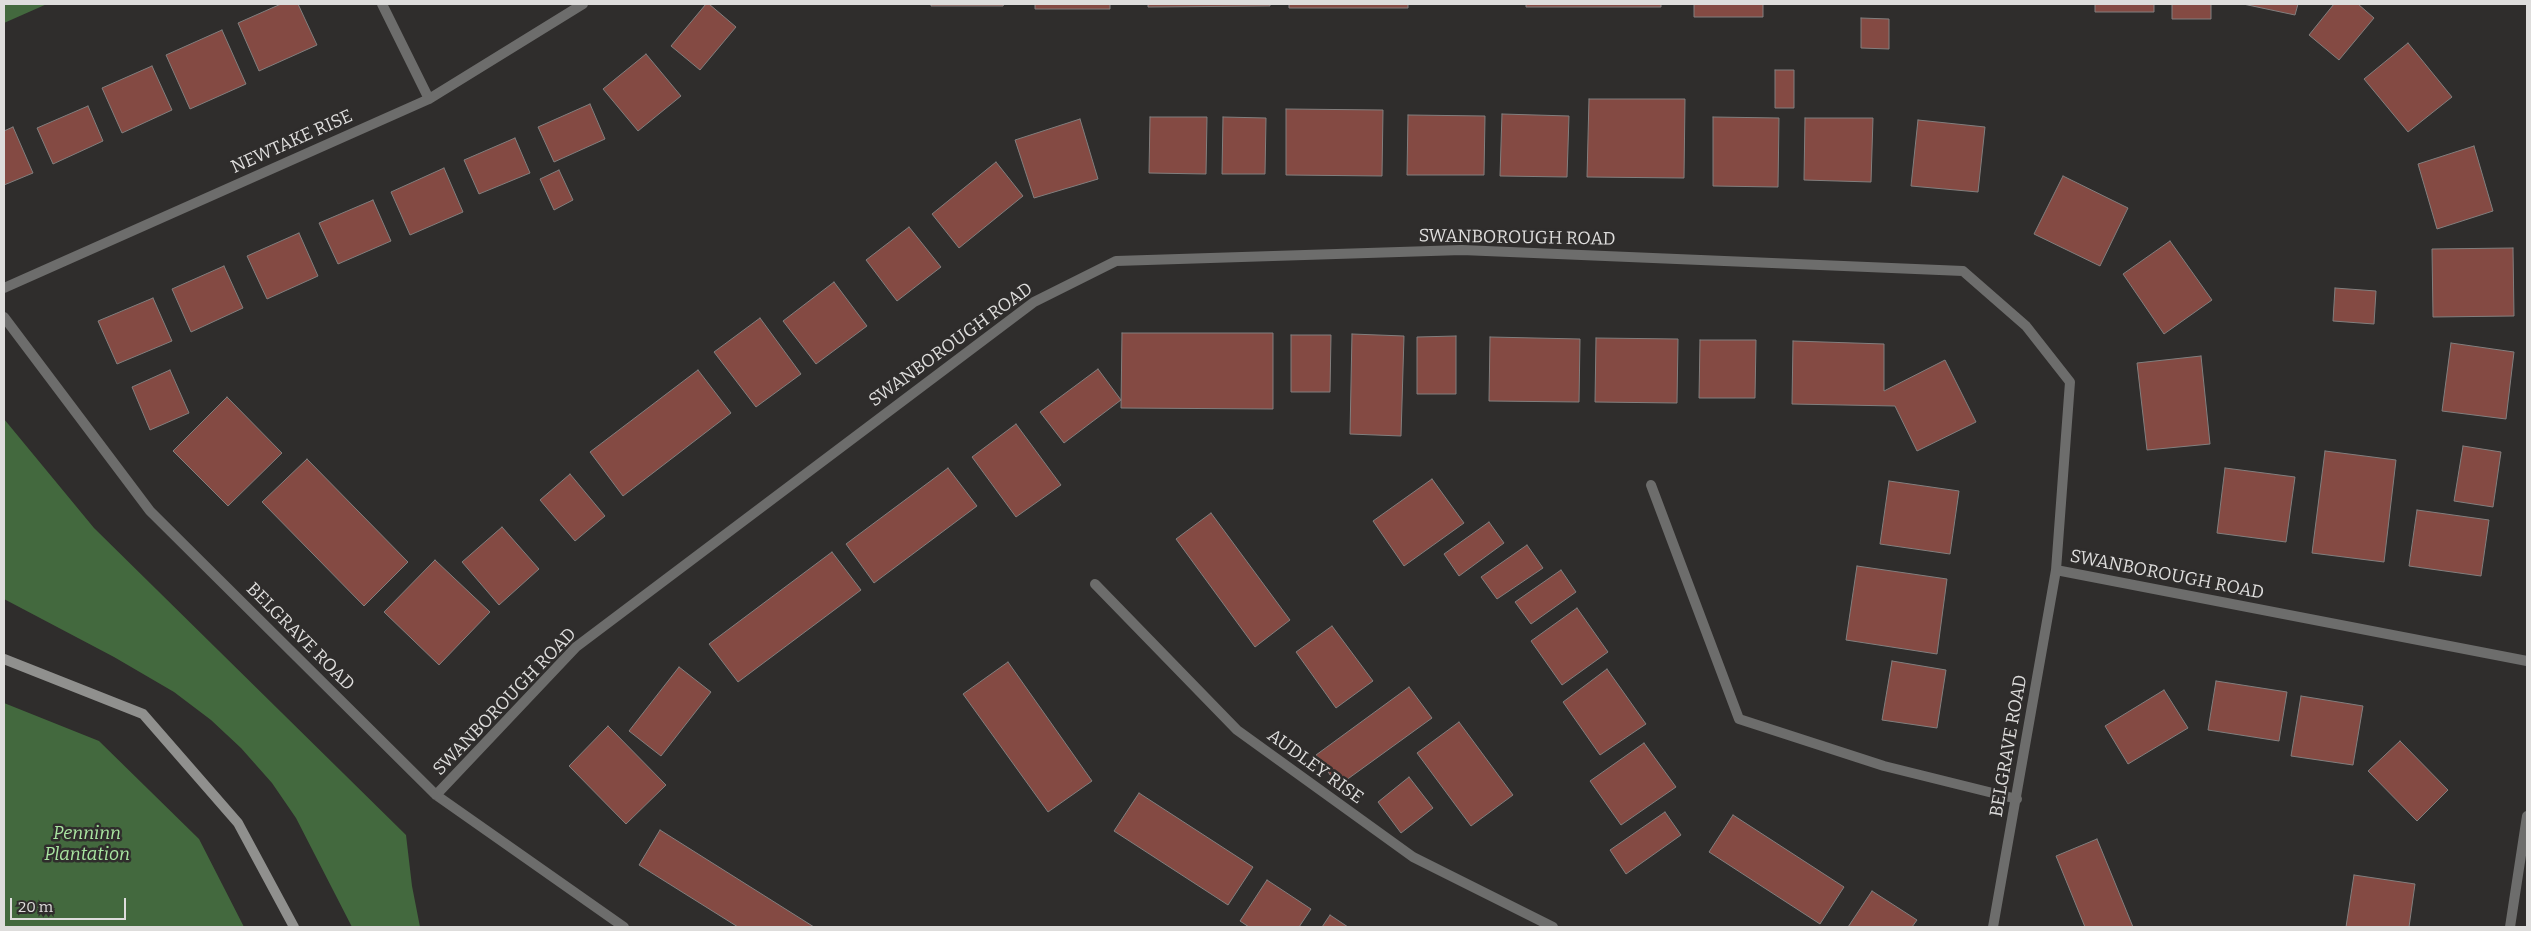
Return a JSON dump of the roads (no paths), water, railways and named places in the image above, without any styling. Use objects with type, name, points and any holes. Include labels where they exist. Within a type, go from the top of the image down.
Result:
[{"type":"street","points":[[382,4],[429,99]]},
{"type":"street","name":"NEWTAKE RISE","points":[[4,288],[429,99],[584,4]]},
{"type":"street","name":"SWANBOROUGH ROAD","points":[[436,795],[576,647],[1034,302],[1116,261],[1462,250],[1963,271],[2026,326],[2070,382],[2056,570],[2527,661]]},
{"type":"street","name":"BELGRAVE ROAD","points":[[4,317],[150,511],[436,795],[624,927]]},
{"type":"street","points":[[1651,484],[1739,719],[1884,766],[2017,799]]},
{"type":"street","name":"BELGRAVE ROAD","points":[[1993,927],[2056,570]]},
{"type":"street","name":"AUDLEY RISE","points":[[1095,584],[1236,730],[1413,857],[1553,927]]},
{"type":"street","points":[[4,659],[143,714],[238,823],[294,927]]},
{"type":"street","points":[[2510,927],[2527,816]]},
{"type":"park label","name":"Penninn Plantation","points":[[87,844]]}]
